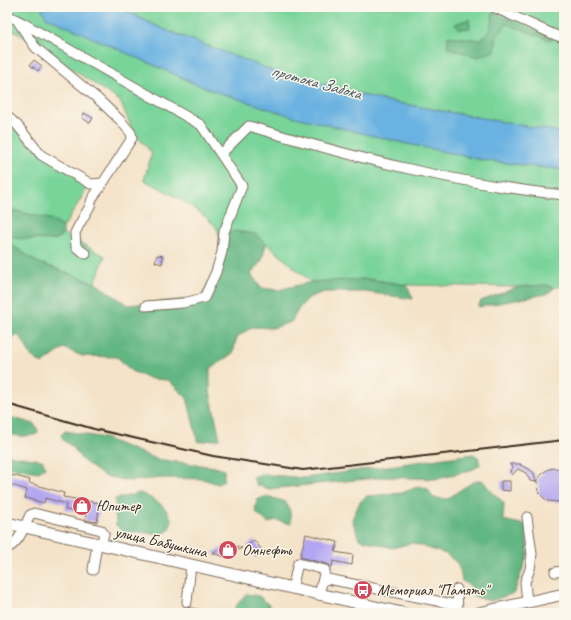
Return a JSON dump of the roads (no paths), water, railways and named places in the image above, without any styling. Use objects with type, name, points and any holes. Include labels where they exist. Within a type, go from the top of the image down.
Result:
[{"type":"main road","name":"улица Бабушкина","points":[[7,523],[402,613]]},
{"type":"main road","points":[[480,613],[564,594]]},
{"type":"street","points":[[493,7],[564,38]]},
{"type":"street","points":[[7,15],[201,125],[242,186],[224,232],[222,252],[216,272],[204,298],[183,303],[146,306]]},
{"type":"street","points":[[20,21],[35,47],[98,99],[131,133],[132,138],[92,199],[75,234],[76,247],[86,254]]},
{"type":"street","points":[[7,116],[17,125],[41,155],[92,184],[103,184]]},
{"type":"street","points":[[221,154],[249,126],[302,142],[410,170],[564,195]]},
{"type":"street","points":[[7,548],[10,547],[18,538],[30,515],[34,513],[101,530],[104,534],[99,544],[93,570]]},
{"type":"street","points":[[527,517],[532,554],[530,569],[525,582],[527,602]]},
{"type":"street","points":[[292,588],[298,563],[325,570],[319,595]]},
{"type":"street","points":[[186,602],[190,565]]},
{"type":"street","points":[[323,578],[458,609],[457,589]]},
{"type":"water","points":[[41,7],[118,7],[163,29],[271,70],[382,100],[564,133],[564,170],[483,160],[399,142],[291,116],[205,88],[46,17]]},
{"type":"railway","points":[[7,404],[94,429],[213,456],[303,470],[564,440]]},
{"type":"place","name":"Юпитер","points":[[82,506]]},
{"type":"place","name":"Омнефть","points":[[228,550]]},
{"type":"place","name":"Мемориал \"Память\"","points":[[363,590]]},
{"type":"water label","name":"протока Забока","points":[[316,82]]}]
